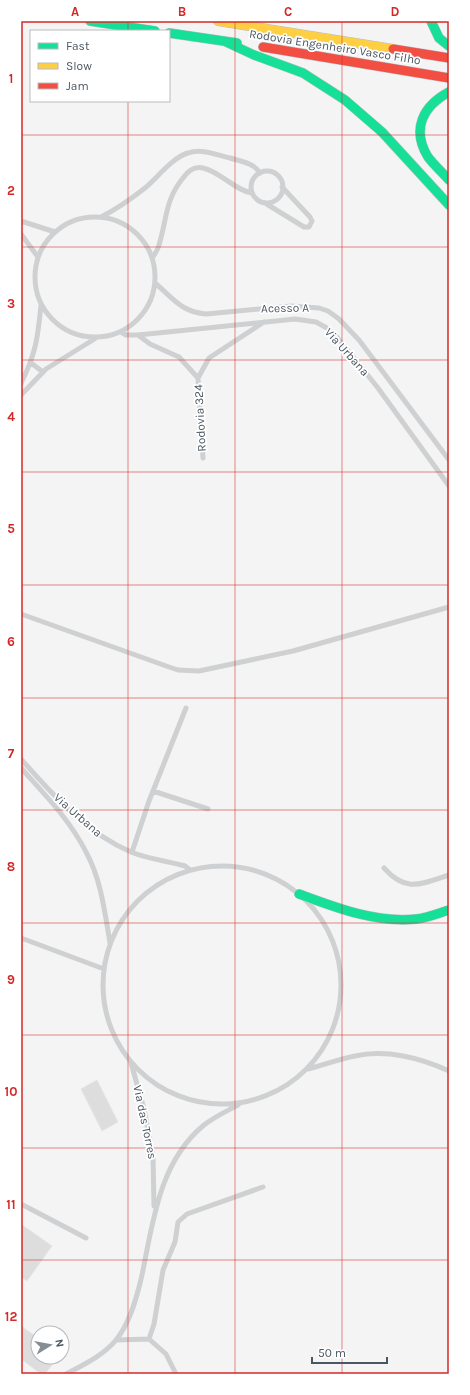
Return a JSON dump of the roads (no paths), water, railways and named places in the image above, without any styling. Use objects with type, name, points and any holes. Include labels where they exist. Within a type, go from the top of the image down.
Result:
[{"type":"highway","points":[[90,21],[148,30]]},
{"type":"highway","name":"Rodovia Engenheiro Vasco Filho","points":[[218,21],[449,58]]},
{"type":"highway","points":[[431,21],[438,38],[449,46]]},
{"type":"highway","name":"Rodovia Engenheiro Vasco Filho","points":[[170,33],[449,78]]},
{"type":"highway","points":[[224,41],[255,55],[288,65],[342,96],[373,121],[396,143],[449,205]]},
{"type":"highway","points":[[449,92],[430,103],[425,110],[421,126],[421,135],[426,151],[432,162],[449,180]]},
{"type":"highway","points":[[299,894],[347,912],[388,919],[417,919],[449,910]]},
{"type":"lane","points":[[21,383],[31,363],[38,341],[41,305],[35,282],[38,257],[54,232],[68,223],[79,219],[101,217],[115,210],[144,188],[177,159],[187,153],[196,151],[214,154],[248,164],[257,169],[260,173]]},
{"type":"lane","points":[[152,258],[159,245],[165,212],[172,194],[191,170],[199,167],[207,169],[243,191],[252,194],[258,200],[266,203],[304,227],[309,227],[312,221],[310,217],[282,188],[279,177],[275,174],[270,172],[260,173],[252,182],[252,194]]},
{"type":"lane","points":[[266,203],[279,197],[282,188]]},
{"type":"lane","points":[[21,395],[43,372],[96,338],[121,332],[138,320],[149,303],[155,283],[152,258],[144,243],[132,230],[118,222],[101,217]]},
{"type":"lane","points":[[21,221],[54,232]]},
{"type":"lane","points":[[21,234],[38,257]]},
{"type":"lane","name":"Acesso A","points":[[155,283],[179,305],[194,313],[206,314],[291,306],[319,308],[328,311],[339,319],[359,340],[449,460]]},
{"type":"lane","points":[[41,305],[58,325],[70,332],[96,338]]},
{"type":"lane","name":"Via Urbana","points":[[121,332],[126,335],[138,335],[266,321],[304,319],[316,322],[327,328],[378,388],[449,486]]},
{"type":"lane","points":[[138,335],[150,344],[178,357],[198,378],[209,358],[266,321]]},
{"type":"lane","points":[[31,363],[43,372]]},
{"type":"lane","name":"Rodovia 324","points":[[198,378],[202,458]]},
{"type":"lane","points":[[21,614],[169,667],[190,671],[200,671],[293,651],[449,607]]},
{"type":"lane","points":[[132,852],[186,708]]},
{"type":"lane","name":"Via Urbana","points":[[21,760],[56,798],[94,832],[132,852],[185,866],[190,870]]},
{"type":"lane","name":"Via Urbana","points":[[21,768],[66,820],[87,853],[99,886],[111,944]]},
{"type":"lane","points":[[154,791],[208,809]]},
{"type":"lane","points":[[307,1070],[319,1054],[332,1031],[340,1000],[341,980],[333,942],[324,924],[313,908],[299,894],[280,881],[258,871],[236,866],[220,866],[190,870],[169,878],[133,906],[120,924],[111,944],[104,970],[105,1002],[113,1033],[130,1061],[148,1078],[168,1092],[185,1098],[215,1105],[240,1104],[275,1090],[307,1070],[355,1056],[372,1053],[413,1058],[449,1071]]},
{"type":"lane","points":[[384,868],[392,877],[406,885],[420,884],[449,875]]},
{"type":"lane","points":[[21,938],[104,970]]},
{"type":"lane","name":"Via das Torres","points":[[130,1061],[144,1109],[153,1158],[154,1209]]},
{"type":"lane","name":"Via das Torres","points":[[116,1340],[131,1313],[139,1286],[154,1209],[172,1165],[179,1152],[191,1137],[205,1124],[240,1104]]},
{"type":"lane","points":[[149,1339],[154,1324],[164,1270],[175,1242],[178,1222],[187,1214],[263,1187]]},
{"type":"lane","points":[[21,1204],[86,1238]]},
{"type":"lane","points":[[66,1374],[96,1357],[116,1340],[149,1339],[166,1354],[176,1374]]}]
